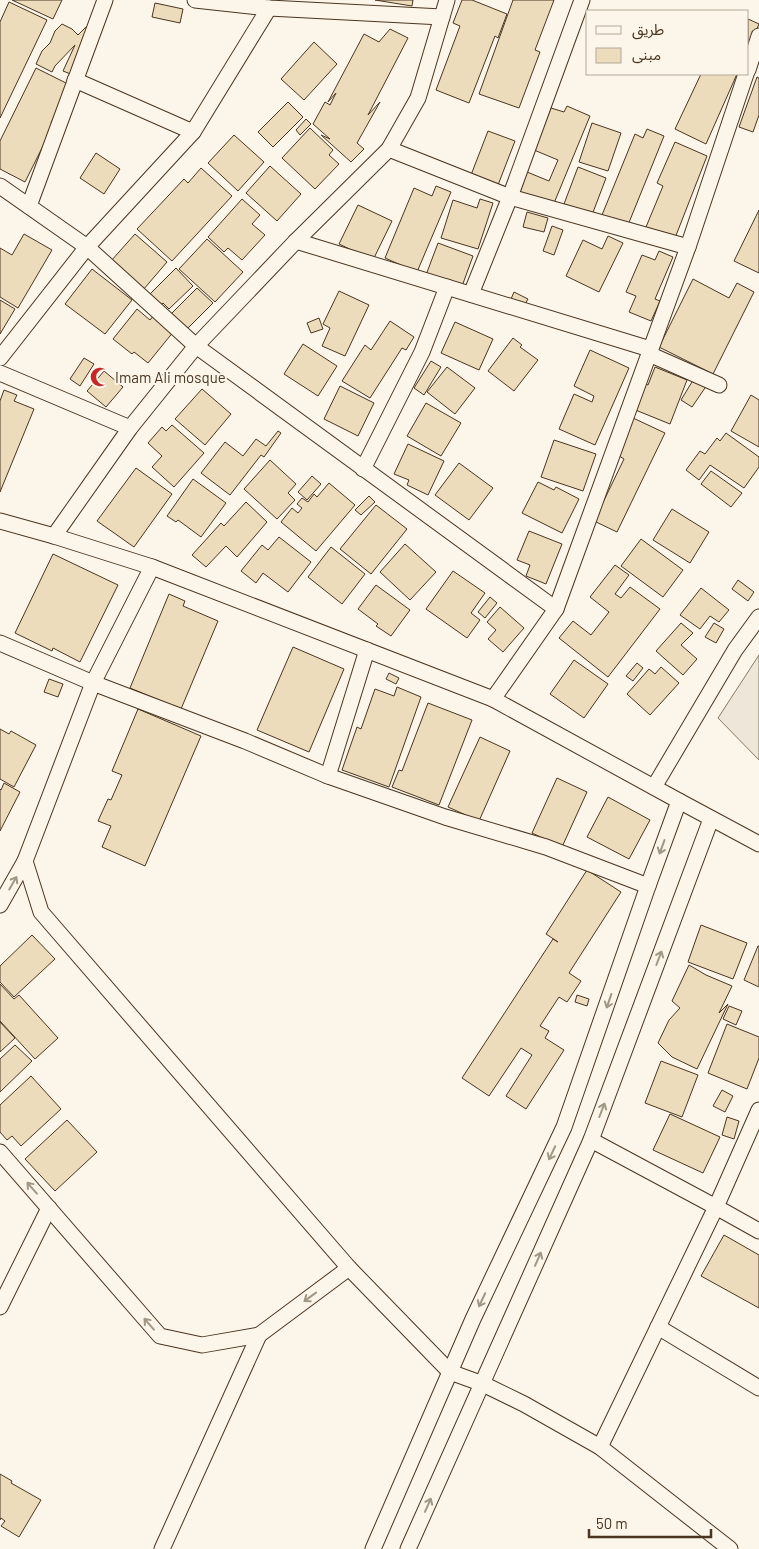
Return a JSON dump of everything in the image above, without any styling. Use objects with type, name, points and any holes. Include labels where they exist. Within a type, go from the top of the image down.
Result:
[{"type":"street","points":[[29,206],[105,0]]},
{"type":"street","points":[[195,0],[269,8],[442,17]]},
{"type":"street","points":[[54,536],[130,428],[196,346],[296,241],[389,149],[418,98],[447,0]]},
{"type":"street","points":[[471,294],[510,197],[582,0]]},
{"type":"street","points":[[0,358],[87,247],[193,132],[269,8]]},
{"type":"street","points":[[749,67],[759,36]]},
{"type":"street","points":[[493,699],[556,609],[688,247],[746,75]]},
{"type":"street","points":[[75,80],[193,132]]},
{"type":"street","points":[[389,149],[510,197],[688,247]]},
{"type":"street","points":[[0,186],[87,247],[196,346],[556,609]]},
{"type":"street","points":[[296,241],[471,294],[650,352],[719,385]]},
{"type":"street","points":[[363,469],[422,352],[447,287]]},
{"type":"street","points":[[0,373],[130,428]]},
{"type":"street","points":[[0,521],[152,567],[493,699],[759,844]]},
{"type":"street","points":[[0,905],[25,861],[93,683],[152,567]]},
{"type":"street","points":[[654,788],[735,650],[759,617]]},
{"type":"street","points":[[0,643],[93,683],[228,734],[328,776],[444,817],[546,847],[648,886]]},
{"type":"street","points":[[328,776],[367,650]]},
{"type":"street","points":[[373,1549],[473,1318],[564,1127],[679,801]]},
{"type":"street","points":[[408,1549],[591,1140],[711,819]]},
{"type":"street","points":[[25,861],[41,912],[349,1268],[450,1372],[483,1384],[524,1404],[600,1447],[730,1549]]},
{"type":"street","points":[[600,1447],[716,1207],[759,1110]]},
{"type":"street","points":[[591,1140],[759,1230]]},
{"type":"street","points":[[0,1152],[160,1336],[202,1345],[259,1335],[349,1268]]},
{"type":"street","points":[[0,1307],[49,1208]]},
{"type":"street","points":[[658,1327],[759,1388]]},
{"type":"street","points":[[162,1549],[259,1335]]},
{"type":"shaded area","points":[[759,655],[759,760],[718,718]]},
{"type":"building","points":[[12,0],[62,0],[53,19]]},
{"type":"building","points":[[375,0],[413,0],[412,6]]},
{"type":"building","points":[[462,0],[472,0],[507,14],[498,38],[495,36],[469,103],[436,90],[460,26],[453,23]]},
{"type":"building","points":[[513,0],[554,0],[535,50],[540,52],[519,108],[479,94]]},
{"type":"building","points":[[9,2],[47,20],[0,118],[0,22]]},
{"type":"building","points":[[155,3],[183,9],[180,23],[152,17]]},
{"type":"building","points":[[749,19],[759,24],[749,48]]},
{"type":"building","points":[[62,24],[72,29],[78,35],[86,27],[93,30],[73,75],[63,71],[75,45],[55,66],[52,72],[36,64],[42,51],[50,43],[55,31]]},
{"type":"building","points":[[390,29],[408,38],[368,115],[380,102],[357,143],[364,149],[351,162],[321,135],[330,139],[313,124],[325,102],[330,105],[336,93],[328,102],[364,34],[379,42]]},
{"type":"building","points":[[314,42],[337,64],[304,100],[281,79]]},
{"type":"building","points":[[36,68],[70,85],[51,123],[54,124],[25,182],[0,169],[0,141]]},
{"type":"building","points":[[701,75],[737,75],[706,144],[675,129]]},
{"type":"building","points":[[757,77],[759,78],[759,115],[753,132],[739,127]]},
{"type":"building","points":[[288,102],[303,117],[273,147],[258,132]]},
{"type":"building","points":[[567,106],[590,116],[552,208],[518,194],[527,172],[549,181],[558,160],[534,150],[551,108],[564,112]]},
{"type":"building","points":[[306,119],[311,124],[300,135],[296,130]]},
{"type":"building","points":[[592,123],[621,133],[608,171],[579,162]]},
{"type":"building","points":[[310,128],[333,150],[329,155],[339,164],[315,189],[282,158]]},
{"type":"building","points":[[647,129],[664,136],[628,225],[602,215],[635,134],[643,138]]},
{"type":"building","points":[[488,131],[515,141],[498,185],[471,175]]},
{"type":"building","points":[[234,135],[264,162],[238,191],[208,163]]},
{"type":"building","points":[[675,142],[707,156],[675,238],[646,227],[663,186],[657,183]]},
{"type":"building","points":[[96,153],[120,169],[104,194],[80,178]]},
{"type":"building","points":[[270,166],[301,194],[277,221],[246,193]]},
{"type":"building","points":[[578,167],[606,178],[592,215],[564,204]]},
{"type":"building","points":[[201,168],[232,196],[172,261],[137,229],[184,179],[188,183]]},
{"type":"building","points":[[436,186],[451,192],[417,272],[385,258],[414,188],[432,196]]},
{"type":"building","points":[[242,199],[260,215],[252,224],[265,235],[242,260],[228,248],[224,252],[208,237]]},
{"type":"building","points":[[480,199],[493,203],[478,249],[441,238],[453,200],[477,208]]},
{"type":"building","points":[[358,205],[392,221],[373,260],[339,244]]},
{"type":"building","points":[[759,210],[759,273],[734,261]]},
{"type":"building","points":[[527,212],[548,218],[544,232],[523,227]]},
{"type":"building","points":[[552,226],[563,230],[554,255],[543,251]]},
{"type":"building","points":[[24,234],[52,250],[18,308],[0,297],[0,248],[12,255]]},
{"type":"building","points":[[135,234],[167,262],[143,290],[111,261]]},
{"type":"building","points":[[608,236],[623,243],[599,292],[566,276],[583,240],[602,249]]},
{"type":"building","points":[[207,239],[243,272],[215,302],[179,269]]},
{"type":"building","points":[[438,243],[473,256],[461,289],[426,275]]},
{"type":"building","points":[[659,251],[673,257],[655,299],[660,301],[651,321],[629,312],[636,296],[626,292],[642,255],[655,260]]},
{"type":"building","points":[[176,268],[193,286],[169,309],[163,303],[158,307],[148,296]]},
{"type":"building","points":[[92,269],[132,300],[105,334],[65,304]]},
{"type":"building","points":[[693,279],[729,298],[737,283],[754,292],[713,374],[659,347]]},
{"type":"building","points":[[197,288],[213,303],[184,332],[169,316]]},
{"type":"building","points":[[339,291],[369,305],[345,356],[322,346],[330,328],[323,324]]},
{"type":"building","points":[[514,292],[528,299],[524,306],[511,299]]},
{"type":"building","points":[[0,300],[15,309],[0,334]]},
{"type":"building","points":[[137,309],[150,320],[154,315],[174,331],[148,363],[134,352],[132,354],[113,339]]},
{"type":"building","points":[[319,318],[323,329],[311,333],[307,323]]},
{"type":"building","points":[[390,321],[414,337],[406,350],[402,348],[370,398],[342,381],[365,345],[371,350]]},
{"type":"building","points":[[455,322],[493,339],[479,370],[441,353]]},
{"type":"building","points":[[513,338],[522,345],[520,347],[538,360],[514,391],[488,371]]},
{"type":"building","points":[[303,344],[337,366],[318,396],[284,374]]},
{"type":"building","points":[[590,350],[629,368],[595,445],[559,429],[574,394],[592,402],[594,396],[574,386]]},
{"type":"building","points":[[84,358],[94,364],[80,386],[70,379]]},
{"type":"building","points":[[431,361],[441,367],[424,395],[414,388]]},
{"type":"building","points":[[447,367],[475,388],[455,414],[427,392]]},
{"type":"building","points":[[655,367],[687,380],[670,424],[633,409],[643,383],[648,385]]},
{"type":"building","points":[[104,371],[123,387],[106,407],[87,391]]},
{"type":"building","points":[[695,377],[707,385],[692,407],[681,400]]},
{"type":"building","points":[[340,386],[374,403],[358,436],[324,419]]},
{"type":"building","points":[[202,389],[231,414],[205,445],[175,419]]},
{"type":"building","points":[[4,390],[17,395],[14,401],[34,409],[0,492],[0,401]]},
{"type":"building","points":[[751,395],[759,400],[759,447],[731,431]]},
{"type":"building","points":[[426,403],[461,423],[441,456],[407,436]]},
{"type":"building","points":[[633,418],[665,433],[617,532],[594,521],[624,459],[616,454]]},
{"type":"building","points":[[172,425],[204,453],[174,487],[152,467],[162,456],[148,443],[162,427],[166,431]]},
{"type":"building","points":[[278,431],[281,433],[264,457],[261,455],[230,495],[201,473],[225,442],[243,456],[256,439],[266,446]]},
{"type":"building","points":[[726,433],[759,457],[759,467],[744,488],[710,465],[699,480],[686,470],[700,451],[705,454],[717,438],[720,441]]},
{"type":"building","points":[[554,440],[596,454],[583,491],[541,477]]},
{"type":"building","points":[[408,444],[444,461],[428,495],[407,485],[409,480],[394,474]]},
{"type":"building","points":[[270,460],[296,484],[288,493],[295,500],[277,519],[244,489]]},
{"type":"building","points":[[459,463],[493,488],[469,520],[435,495]]},
{"type":"building","points":[[136,468],[172,494],[134,547],[97,521]]},
{"type":"building","points":[[711,471],[742,493],[731,507],[701,484]]},
{"type":"building","points":[[312,476],[321,484],[307,500],[298,492]]},
{"type":"building","points":[[193,479],[226,503],[201,537],[178,520],[176,522],[167,516]]},
{"type":"building","points":[[538,482],[554,490],[556,487],[579,499],[562,533],[522,513]]},
{"type":"building","points":[[329,483],[355,505],[316,551],[281,522],[292,508],[298,513],[302,508],[297,504],[302,498],[308,502],[314,494],[317,497]]},
{"type":"building","points":[[369,496],[375,502],[361,515],[355,510]]},
{"type":"building","points":[[246,502],[267,522],[237,557],[226,546],[206,567],[192,555],[221,523],[224,526]]},
{"type":"building","points":[[376,505],[407,529],[371,574],[340,549]]},
{"type":"building","points":[[672,509],[709,532],[690,563],[653,540]]},
{"type":"building","points":[[529,531],[562,544],[546,584],[526,576],[530,565],[517,560]]},
{"type":"building","points":[[279,537],[311,562],[288,592],[263,573],[256,583],[241,571],[262,545],[268,550]]},
{"type":"building","points":[[641,539],[683,570],[663,597],[621,566]]},
{"type":"building","points":[[405,544],[436,572],[410,600],[380,572]]},
{"type":"building","points":[[331,547],[365,574],[342,604],[308,577]]},
{"type":"building","points":[[53,554],[118,585],[80,662],[53,648],[52,651],[15,633]]},
{"type":"building","points":[[615,565],[629,575],[615,594],[621,598],[630,587],[660,609],[608,677],[559,638],[573,621],[591,635],[609,612],[590,597]]},
{"type":"building","points":[[453,571],[485,593],[471,613],[480,620],[467,638],[426,609]]},
{"type":"building","points":[[738,580],[754,592],[748,601],[732,589]]},
{"type":"building","points":[[376,585],[410,610],[391,636],[376,626],[378,624],[358,609]]},
{"type":"building","points":[[701,588],[729,610],[719,622],[710,616],[700,629],[680,615]]},
{"type":"building","points":[[169,594],[185,601],[183,606],[218,621],[181,709],[130,688]]},
{"type":"building","points":[[490,597],[497,603],[485,618],[478,612]]},
{"type":"building","points":[[500,607],[524,628],[503,652],[488,639],[496,630],[487,622]]},
{"type":"building","points":[[681,623],[693,633],[681,645],[697,659],[683,675],[656,651]]},
{"type":"building","points":[[714,623],[724,629],[716,643],[705,637]]},
{"type":"building","points":[[293,647],[344,669],[309,752],[257,730]]},
{"type":"building","points":[[574,660],[608,684],[584,718],[550,694]]},
{"type":"building","points":[[637,663],[643,668],[633,681],[626,676]]},
{"type":"building","points":[[661,667],[679,683],[650,715],[627,694],[649,669],[655,674]]},
{"type":"building","points":[[389,673],[399,678],[396,684],[386,679]]},
{"type":"building","points":[[49,679],[63,684],[58,697],[44,692]]},
{"type":"building","points":[[397,687],[421,697],[389,787],[342,770],[357,727],[361,729],[375,689],[394,696]]},
{"type":"building","points":[[428,703],[472,720],[439,805],[392,787],[399,770],[402,771]]},
{"type":"building","points":[[138,709],[201,736],[145,866],[102,847],[111,826],[98,821],[108,799],[111,800],[122,775],[112,771]]},
{"type":"building","points":[[0,729],[9,734],[11,731],[36,745],[14,787],[0,779]]},
{"type":"building","points":[[480,737],[510,751],[479,821],[448,807]]},
{"type":"building","points":[[557,778],[587,792],[562,847],[532,833]]},
{"type":"building","points":[[4,783],[20,792],[0,831],[0,789]]},
{"type":"building","points":[[608,797],[650,820],[629,859],[587,837]]},
{"type":"building","points":[[587,870],[621,892],[569,973],[581,981],[567,1002],[559,997],[540,1026],[549,1031],[545,1038],[564,1050],[526,1109],[506,1096],[532,1055],[521,1048],[489,1096],[462,1078],[553,939],[558,942],[546,934]]},
{"type":"building","points":[[701,925],[747,943],[733,979],[688,962]]},
{"type":"building","points":[[32,935],[55,959],[14,997],[0,982],[0,966]]},
{"type":"building","points":[[759,946],[759,987],[744,980]]},
{"type":"building","points":[[689,965],[706,975],[732,986],[719,1013],[728,1004],[697,1069],[672,1057],[658,1043],[669,1020],[680,1008],[672,1001]]},
{"type":"building","points":[[0,984],[14,999],[19,995],[58,1038],[35,1059],[0,1021]]},
{"type":"building","points":[[577,995],[589,999],[587,1006],[575,1002]]},
{"type":"building","points":[[729,1006],[742,1011],[736,1025],[723,1019]]},
{"type":"building","points":[[0,1022],[15,1038],[0,1052]]},
{"type":"building","points":[[727,1024],[759,1037],[759,1058],[747,1089],[708,1073]]},
{"type":"building","points":[[15,1045],[32,1061],[0,1092],[0,1059]]},
{"type":"building","points":[[661,1061],[698,1075],[682,1117],[645,1103]]},
{"type":"building","points":[[31,1076],[61,1109],[21,1146],[12,1136],[7,1140],[0,1132],[0,1105]]},
{"type":"building","points":[[722,1090],[733,1096],[725,1112],[713,1106]]},
{"type":"building","points":[[670,1114],[720,1137],[703,1173],[653,1150]]},
{"type":"building","points":[[727,1117],[739,1121],[734,1139],[722,1135]]},
{"type":"building","points":[[67,1120],[97,1152],[55,1191],[25,1159]]},
{"type":"building","points":[[724,1235],[759,1255],[759,1308],[701,1276]]},
{"type":"building","points":[[0,1474],[12,1481],[11,1483],[41,1500],[19,1537],[1,1526],[5,1521],[1,1518],[0,1520]]},
{"type":"place","name":"Imam Ali mosque","points":[[100,377]]}]
